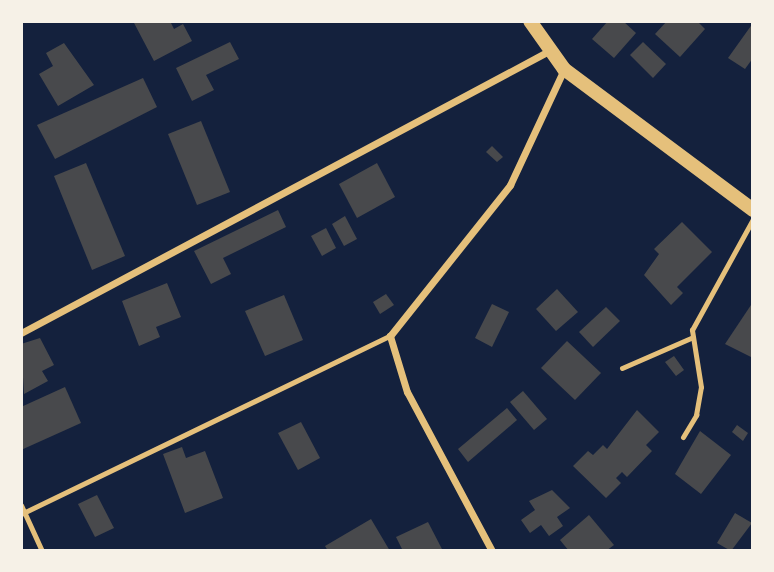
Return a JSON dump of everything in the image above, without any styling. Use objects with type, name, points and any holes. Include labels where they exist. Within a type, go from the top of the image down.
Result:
[{"type":"main road","points":[[530,21],[547,52],[564,69],[753,210]]},
{"type":"street","points":[[21,333],[547,52]]},
{"type":"street","points":[[492,551],[407,392],[390,336],[510,185],[564,69]]},
{"type":"lane","points":[[683,437],[696,415],[701,387],[693,337],[698,312],[753,219]]},
{"type":"lane","points":[[23,513],[390,336]]},
{"type":"lane","points":[[622,368],[693,337]]},
{"type":"lane","points":[[21,505],[42,551]]},
{"type":"building","points":[[133,21],[170,21],[174,29],[183,24],[192,41],[154,61]]},
{"type":"building","points":[[608,21],[623,21],[636,33],[614,58],[592,39]]},
{"type":"building","points":[[667,21],[697,21],[705,29],[680,57],[655,34]]},
{"type":"building","points":[[753,23],[753,58],[745,69],[728,58]]},
{"type":"building","points":[[230,42],[239,59],[206,75],[214,90],[192,101],[176,68]]},
{"type":"building","points":[[643,42],[666,64],[653,78],[630,55]]},
{"type":"building","points":[[64,43],[94,85],[58,106],[39,74],[53,66],[46,53]]},
{"type":"building","points":[[143,78],[157,107],[55,159],[37,125]]},
{"type":"building","points":[[201,121],[230,192],[197,205],[168,134]]},
{"type":"building","points":[[492,146],[503,157],[497,162],[486,152]]},
{"type":"building","points":[[86,163],[125,256],[92,270],[54,176]]},
{"type":"building","points":[[377,163],[395,197],[357,218],[339,184]]},
{"type":"building","points":[[278,210],[286,227],[223,258],[231,274],[211,284],[194,251]]},
{"type":"building","points":[[345,216],[357,239],[344,246],[332,224]]},
{"type":"building","points":[[682,222],[712,252],[677,287],[683,293],[671,305],[644,275],[659,254],[654,249]]},
{"type":"building","points":[[326,228],[336,248],[322,256],[311,236]]},
{"type":"building","points":[[167,283],[181,317],[156,327],[160,337],[139,346],[122,301]]},
{"type":"building","points":[[557,289],[578,312],[556,331],[536,309]]},
{"type":"building","points":[[386,294],[394,305],[380,314],[373,302]]},
{"type":"building","points":[[284,295],[303,340],[265,356],[245,311]]},
{"type":"building","points":[[753,302],[753,358],[725,344]]},
{"type":"building","points":[[492,304],[509,312],[492,347],[475,338]]},
{"type":"building","points":[[606,307],[620,321],[593,347],[579,332]]},
{"type":"building","points":[[40,338],[54,365],[42,371],[48,381],[24,394],[21,344]]},
{"type":"building","points":[[567,341],[601,373],[575,400],[541,368]]},
{"type":"building","points":[[674,356],[684,370],[676,376],[665,362]]},
{"type":"building","points":[[65,387],[81,423],[21,450],[21,407]]},
{"type":"building","points":[[523,391],[547,419],[534,430],[510,402]]},
{"type":"building","points":[[507,408],[517,420],[468,462],[458,449]]},
{"type":"building","points":[[637,410],[659,432],[646,445],[652,451],[627,477],[622,472],[616,478],[621,483],[606,498],[573,466],[588,451],[593,455],[603,445],[607,449]]},
{"type":"building","points":[[301,422],[320,458],[298,470],[278,433]]},
{"type":"building","points":[[737,425],[748,433],[743,441],[732,432]]},
{"type":"building","points":[[700,431],[731,455],[701,494],[675,474]]},
{"type":"building","points":[[182,447],[186,458],[205,451],[223,498],[185,513],[163,454]]},
{"type":"building","points":[[552,490],[570,508],[557,517],[563,526],[549,536],[541,525],[530,533],[521,520],[535,510],[529,501]]},
{"type":"building","points":[[97,495],[114,528],[95,537],[78,504]]},
{"type":"building","points":[[735,513],[752,523],[731,551],[717,543]]},
{"type":"building","points":[[589,515],[614,545],[606,551],[569,551],[560,540]]},
{"type":"building","points":[[371,519],[390,551],[328,551],[325,546]]},
{"type":"building","points":[[428,522],[443,551],[403,551],[396,537]]}]
